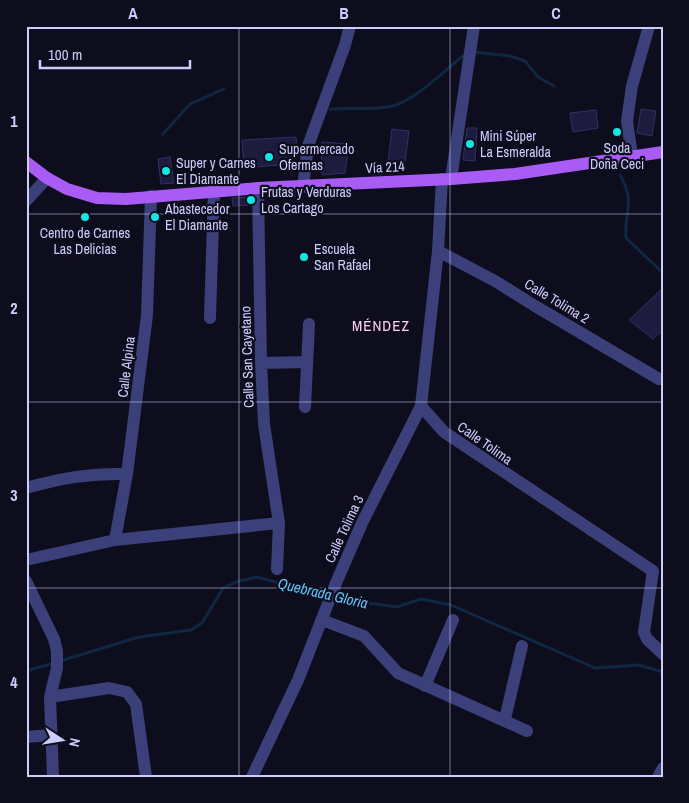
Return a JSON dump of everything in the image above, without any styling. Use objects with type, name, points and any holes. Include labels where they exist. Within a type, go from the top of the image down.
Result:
[{"type":"main road","name":"Vía 214","points":[[26,162],[47,178],[67,189],[97,198],[126,199],[258,188],[515,174],[663,152]]},
{"type":"street","points":[[303,187],[308,146],[321,105],[346,45],[350,26]]},
{"type":"street","points":[[421,406],[446,179],[474,26]]},
{"type":"street","points":[[632,156],[627,121],[632,86],[649,26]]},
{"type":"street","points":[[26,200],[47,178]]},
{"type":"street","name":"Calle San Cayetano","points":[[258,188],[264,424],[279,523],[277,569]]},
{"type":"street","points":[[210,318],[214,191]]},
{"type":"street","name":"Calle Alpina","points":[[115,540],[127,474],[147,315],[151,196]]},
{"type":"street","name":"Calle Tolima 2","points":[[438,251],[496,281],[659,379]]},
{"type":"street","points":[[304,407],[309,324]]},
{"type":"street","points":[[261,363],[307,362]]},
{"type":"street","name":"Calle Tolima","points":[[421,406],[444,432],[658,576],[644,632],[647,639],[663,654]]},
{"type":"street","name":"Calle Tolima 3","points":[[252,777],[298,680],[336,583],[385,475],[421,406]]},
{"type":"street","points":[[26,488],[63,477],[98,473],[127,474]]},
{"type":"street","points":[[26,560],[115,540],[279,523]]},
{"type":"street","points":[[26,580],[54,639],[57,651],[57,668],[50,696],[53,777]]},
{"type":"street","points":[[322,620],[364,636],[398,673],[505,720],[527,732]]},
{"type":"street","points":[[425,686],[453,620]]},
{"type":"street","points":[[505,720],[522,646]]},
{"type":"street","points":[[50,696],[109,688],[127,692],[136,704],[146,777]]},
{"type":"street","points":[[26,738],[51,735]]},
{"type":"street","points":[[658,777],[663,768]]},
{"type":"building","points":[[641,109],[656,111],[652,136],[637,133]]},
{"type":"building","points":[[596,110],[598,128],[573,132],[570,113]]},
{"type":"building","name":"Mini Súper La Esmeralda","points":[[467,128],[477,128],[475,161],[463,160]]},
{"type":"building","points":[[392,129],[409,131],[404,171],[387,169]]},
{"type":"building","name":"Supermercado Ofermas","points":[[296,137],[297,151],[290,164],[244,168],[242,140]]},
{"type":"building","points":[[322,142],[349,144],[345,173],[323,175],[321,173]]},
{"type":"building","name":"Super y Carnes El Diamante","points":[[170,157],[174,183],[161,184],[158,159]]},
{"type":"building","points":[[250,197],[250,205],[233,206],[232,198]]},
{"type":"building","points":[[663,288],[663,330],[653,339],[629,320]]},
{"type":"waterway","points":[[474,52],[510,56],[525,61],[538,77],[554,86]]},
{"type":"waterway","points":[[330,109],[381,108],[396,105],[423,89],[464,55]]},
{"type":"waterway","points":[[163,134],[190,104],[224,89]]},
{"type":"waterway","points":[[620,175],[625,185],[628,200],[626,238],[663,273]]},
{"type":"waterway","name":"Quebrada Gloria","points":[[60,661],[139,637],[191,630],[202,623],[223,588],[239,581],[257,577],[328,596]]},
{"type":"waterway","name":"Quebrada Gloria","points":[[334,598],[397,607],[421,599],[451,605],[595,668],[639,665],[663,672]]},
{"type":"waterway","name":"Quebrada Gloria","points":[[26,671],[54,663]]},
{"type":"place","name":"Soda Doña Ceci","points":[[617,132]]},
{"type":"place","name":"Mini Súper La Esmeralda","points":[[470,144]]},
{"type":"place","name":"Supermercado Ofermas","points":[[269,157]]},
{"type":"place","name":"Super y Carnes El Diamante","points":[[166,171]]},
{"type":"place","name":"Frutas y Verduras Los Cartago","points":[[251,200]]},
{"type":"place","name":"Centro de Carnes Las Delicias","points":[[85,217]]},
{"type":"place","name":"Abastecedor El Diamante","points":[[155,217]]},
{"type":"place","name":"Escuela San Rafael","points":[[304,257]]},
{"type":"district","name":"MÉNDEZ","points":[[381,325]]}]
